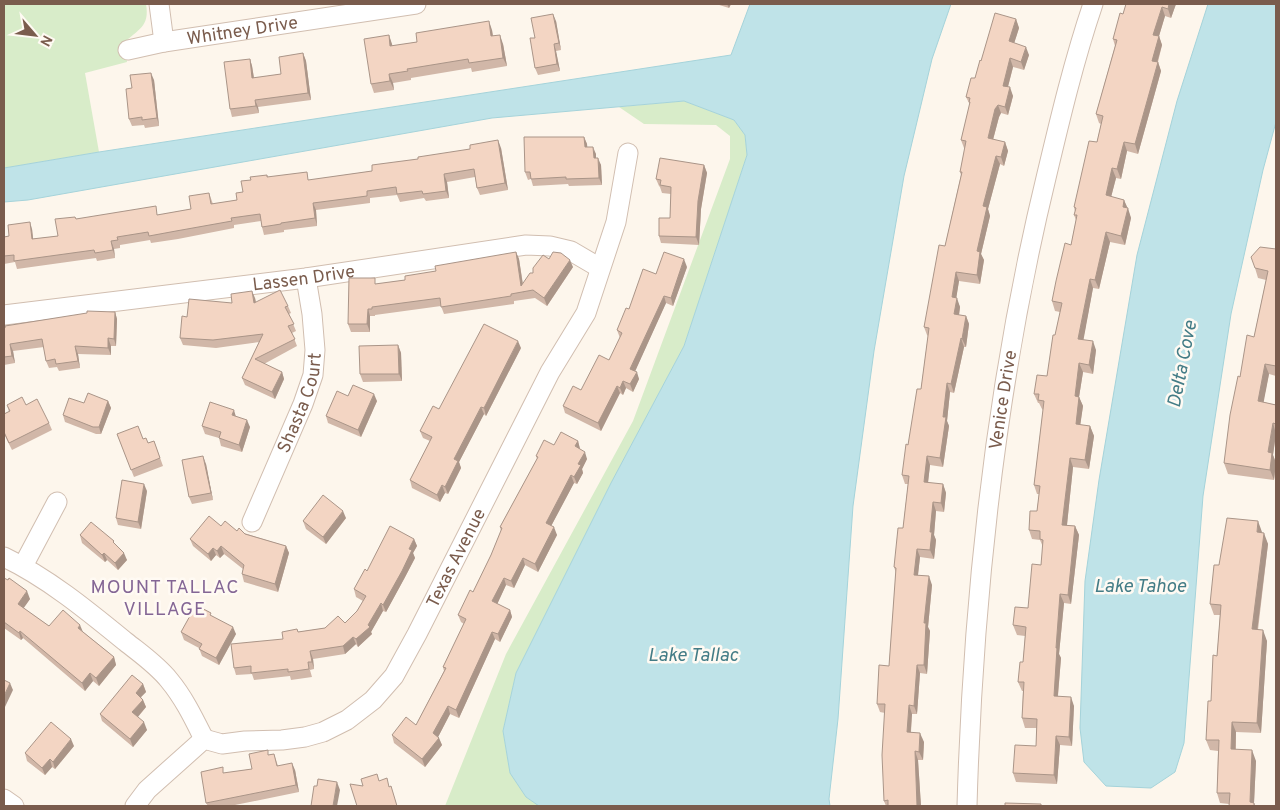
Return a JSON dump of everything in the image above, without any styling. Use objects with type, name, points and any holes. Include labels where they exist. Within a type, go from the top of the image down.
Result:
[{"type":"street","points":[[159,4],[164,42]]},
{"type":"street","name":"Whitney Drive","points":[[128,50],[164,42],[416,4]]},
{"type":"street","name":"Venice Drive","points":[[967,806],[970,714],[978,587],[996,438],[1010,345],[1030,243],[1057,129],[1093,4]]},
{"type":"street","name":"Texas Avenue","points":[[204,739],[222,744],[305,738],[323,732],[347,720],[373,700],[394,676],[550,372],[586,313],[616,222],[628,152]]},
{"type":"street","name":"Lassen Drive","points":[[4,314],[306,278],[526,245],[550,246],[571,251],[600,268]]},
{"type":"street","name":"Shasta Court","points":[[252,522],[303,404],[313,375],[312,314],[306,278]]},
{"type":"street","points":[[23,566],[57,502]]},
{"type":"street","points":[[4,558],[23,566],[100,621],[147,659],[169,679],[187,706],[204,739],[147,790],[135,806]]},
{"type":"street","points":[[4,799],[14,806]]},
{"type":"green space","points":[[4,4],[146,4],[146,18],[142,27],[124,43],[127,62],[85,73],[99,152],[4,168]]},
{"type":"green space","points":[[684,101],[734,120],[745,135],[747,155],[684,346],[611,483],[516,673],[503,731],[510,773],[526,797],[539,806],[445,806],[506,654],[633,421],[730,159],[730,136],[716,125],[644,124],[619,107]]},
{"type":"water","name":"Lake Tallac","points":[[750,4],[951,4],[932,59],[904,176],[874,351],[853,506],[838,719],[829,799],[830,806],[539,806],[526,797],[510,773],[503,731],[516,673],[611,483],[684,346],[747,155],[745,135],[734,120],[684,101],[492,118],[28,200],[4,202],[4,168],[731,55]]},
{"type":"water","name":"Lake Tahoe","points":[[1208,4],[1276,4],[1276,122],[1263,170],[1231,314],[1203,496],[1184,743],[1175,772],[1151,788],[1106,786],[1084,762],[1080,728],[1085,581],[1099,480],[1137,255],[1177,101]]},
{"type":"building","points":[[1126,4],[1169,4],[1168,9],[1162,7],[1153,35],[1159,36],[1152,61],[1158,62],[1135,144],[1124,142],[1117,169],[1112,168],[1106,195],[1124,200],[1123,207],[1128,208],[1121,236],[1106,232],[1095,280],[1090,279],[1078,339],[1093,341],[1089,365],[1079,363],[1075,396],[1079,397],[1076,424],[1090,426],[1085,460],[1070,458],[1062,525],[1075,526],[1068,595],[1060,594],[1054,696],[1071,697],[1069,737],[1056,736],[1054,775],[1013,773],[1015,745],[1036,746],[1037,719],[1022,718],[1024,682],[1018,682],[1020,662],[1023,662],[1026,627],[1013,625],[1015,607],[1028,608],[1032,564],[1041,565],[1043,540],[1040,539],[1040,531],[1029,530],[1030,511],[1037,511],[1040,486],[1034,485],[1044,401],[1038,400],[1039,394],[1034,394],[1037,375],[1047,376],[1053,335],[1055,335],[1062,303],[1052,301],[1056,281],[1065,243],[1071,245],[1077,215],[1074,215],[1076,208],[1074,207],[1089,141],[1097,142],[1103,116],[1096,114],[1117,40],[1113,39],[1120,13],[1123,14]]},
{"type":"building","points":[[995,13],[1016,19],[1009,41],[1026,47],[1021,62],[1010,58],[1003,86],[1010,87],[1005,107],[998,105],[995,109],[988,138],[1005,142],[1001,157],[996,156],[983,206],[987,207],[977,251],[980,252],[977,275],[956,272],[952,297],[957,298],[954,314],[966,316],[951,384],[947,383],[943,417],[946,417],[940,458],[927,456],[924,482],[943,484],[941,503],[933,502],[930,550],[917,549],[914,575],[929,576],[924,623],[926,623],[924,665],[917,665],[914,706],[909,705],[907,732],[920,733],[919,752],[915,751],[917,806],[888,806],[888,800],[884,801],[882,755],[885,704],[877,704],[879,665],[889,666],[898,528],[903,528],[909,476],[902,475],[906,444],[908,445],[917,389],[921,389],[929,328],[924,327],[939,245],[945,246],[962,172],[960,172],[966,141],[961,140],[970,102],[970,98],[966,97],[971,78],[975,78],[981,61]]},
{"type":"building","points":[[553,14],[559,43],[554,44],[557,64],[535,68],[530,38],[535,38],[531,18]]},
{"type":"building","points":[[489,21],[491,36],[500,35],[503,58],[469,63],[468,59],[407,69],[408,71],[389,74],[390,81],[371,84],[364,39],[389,35],[390,46],[417,42],[416,33]]},
{"type":"building","points":[[303,53],[308,93],[255,100],[256,106],[230,109],[224,62],[250,59],[252,78],[281,74],[279,57]]},
{"type":"building","points":[[151,73],[157,118],[142,120],[142,117],[129,119],[126,89],[132,88],[130,75]]},
{"type":"building","points":[[524,137],[584,137],[585,147],[593,147],[594,158],[598,158],[599,178],[531,179],[530,172],[525,172]]},
{"type":"building","points":[[498,140],[505,183],[477,188],[474,169],[444,174],[446,191],[423,194],[422,191],[397,194],[396,187],[367,191],[367,196],[313,203],[315,218],[262,227],[260,214],[231,218],[232,221],[149,236],[148,232],[117,237],[118,240],[111,241],[113,250],[95,253],[94,250],[14,261],[14,255],[4,256],[4,237],[9,236],[8,225],[30,222],[32,239],[58,236],[55,219],[75,217],[76,219],[156,206],[157,215],[191,209],[189,196],[209,193],[211,204],[237,200],[236,193],[243,192],[241,181],[251,180],[250,177],[307,172],[308,180],[372,171],[372,165],[470,149],[470,145]]},
{"type":"building","points":[[660,158],[704,165],[698,201],[696,237],[659,236],[659,218],[670,218],[671,187],[660,185],[661,180],[656,179]]},
{"type":"building","points":[[1260,247],[1276,249],[1276,366],[1265,364],[1258,401],[1276,405],[1276,424],[1273,423],[1268,452],[1272,453],[1270,470],[1224,463],[1230,415],[1238,376],[1240,377],[1247,335],[1254,337],[1268,271],[1255,268],[1251,257]]},
{"type":"building","points":[[516,252],[521,286],[530,273],[533,273],[533,268],[543,255],[549,259],[553,252],[561,253],[570,260],[544,298],[533,290],[511,294],[511,296],[441,307],[440,298],[372,307],[372,309],[368,309],[367,324],[348,324],[349,278],[375,278],[375,284],[405,280],[405,276],[436,271],[435,266]]},
{"type":"building","points":[[664,252],[684,259],[671,298],[664,296],[630,369],[637,372],[630,384],[623,381],[620,388],[617,386],[598,423],[563,406],[573,386],[581,390],[599,355],[609,360],[622,333],[617,330],[626,308],[629,309],[643,269],[656,274]]},
{"type":"building","points":[[280,290],[288,306],[285,307],[294,324],[288,326],[295,339],[255,359],[282,372],[272,392],[242,378],[263,334],[213,340],[180,338],[182,316],[187,317],[189,299],[232,303],[231,294],[252,291],[254,303]]},
{"type":"building","points":[[87,311],[115,312],[114,339],[108,338],[108,348],[75,346],[78,361],[56,364],[55,359],[46,361],[42,339],[10,344],[12,356],[4,357],[5,326],[87,313]]},
{"type":"building","points":[[484,324],[518,341],[484,408],[481,407],[454,459],[458,461],[445,487],[442,485],[437,495],[410,480],[432,437],[420,431],[433,406],[439,409]]},
{"type":"building","points":[[398,345],[399,374],[360,374],[359,346]]},
{"type":"building","points":[[353,385],[374,394],[358,430],[326,416],[337,391],[348,396]]},
{"type":"building","points":[[88,393],[108,401],[99,427],[93,427],[63,415],[69,398],[84,403]]},
{"type":"building","points":[[22,397],[26,405],[37,399],[49,423],[9,443],[4,432],[4,414],[10,411],[7,405]]},
{"type":"building","points":[[210,402],[234,410],[232,415],[247,420],[239,445],[219,438],[221,432],[202,426]]},
{"type":"building","points":[[138,426],[143,439],[146,438],[148,443],[154,441],[160,458],[131,470],[117,434]]},
{"type":"building","points":[[561,432],[578,441],[575,446],[585,452],[578,464],[581,465],[574,477],[571,475],[546,523],[554,527],[535,564],[523,558],[511,581],[504,578],[492,601],[510,610],[498,634],[492,632],[456,710],[448,706],[433,733],[439,738],[422,759],[392,735],[406,717],[416,725],[446,668],[443,667],[466,619],[458,615],[470,590],[473,592],[491,555],[502,528],[500,527],[538,457],[536,456],[544,440],[554,445]]},
{"type":"building","points":[[203,456],[211,493],[189,497],[182,460]]},
{"type":"building","points":[[122,480],[144,484],[138,522],[116,518]]},
{"type":"building","points":[[323,495],[343,511],[323,537],[303,521]]},
{"type":"building","points":[[209,516],[221,526],[225,521],[237,531],[239,528],[245,534],[286,546],[275,584],[242,574],[244,565],[221,546],[217,551],[213,548],[208,554],[190,539]]},
{"type":"building","points":[[1227,518],[1258,521],[1257,532],[1264,533],[1252,629],[1263,630],[1257,723],[1232,722],[1231,749],[1252,750],[1250,802],[1254,803],[1254,806],[1229,806],[1230,793],[1217,793],[1219,740],[1206,740],[1208,701],[1211,701],[1213,655],[1217,656],[1221,605],[1210,604],[1214,565],[1219,565]]},
{"type":"building","points":[[91,522],[114,541],[124,553],[115,563],[104,553],[102,555],[80,535]]},
{"type":"building","points":[[390,526],[414,539],[409,549],[412,550],[383,605],[381,603],[368,625],[370,627],[356,639],[353,637],[343,646],[310,651],[312,662],[308,662],[309,669],[288,672],[288,669],[251,673],[251,666],[234,668],[231,644],[283,639],[282,632],[297,629],[298,632],[325,628],[338,616],[345,623],[357,611],[366,596],[354,589],[365,569],[367,571]]},
{"type":"building","points":[[4,578],[8,580],[9,578],[27,591],[18,604],[49,626],[63,610],[80,625],[78,628],[114,657],[96,678],[90,673],[82,683],[20,631],[19,633],[4,622]]},
{"type":"building","points":[[196,605],[233,627],[216,658],[199,649],[202,644],[181,632]]},
{"type":"building","points":[[132,675],[143,684],[136,693],[143,700],[132,712],[144,722],[130,739],[100,714]]},
{"type":"building","points":[[4,680],[10,683],[4,696]]},
{"type":"building","points":[[51,722],[71,739],[53,762],[50,759],[42,768],[25,753]]},
{"type":"building","points":[[268,750],[268,755],[274,754],[277,766],[292,763],[296,785],[206,803],[201,772],[223,767],[223,773],[252,769],[249,754]]},
{"type":"building","points":[[377,774],[379,781],[387,778],[397,806],[357,806],[350,784],[363,786],[361,779]]},
{"type":"building","points":[[318,779],[337,782],[333,806],[311,806],[314,786],[317,786]]},
{"type":"building","points":[[1005,803],[1041,804],[1041,806],[1005,806]]},
{"type":"district","name":"MOUNT TALLAC VILLAGE","points":[[165,597]]},
{"type":"water label","name":"Delta Cove","points":[[1181,364]]}]
